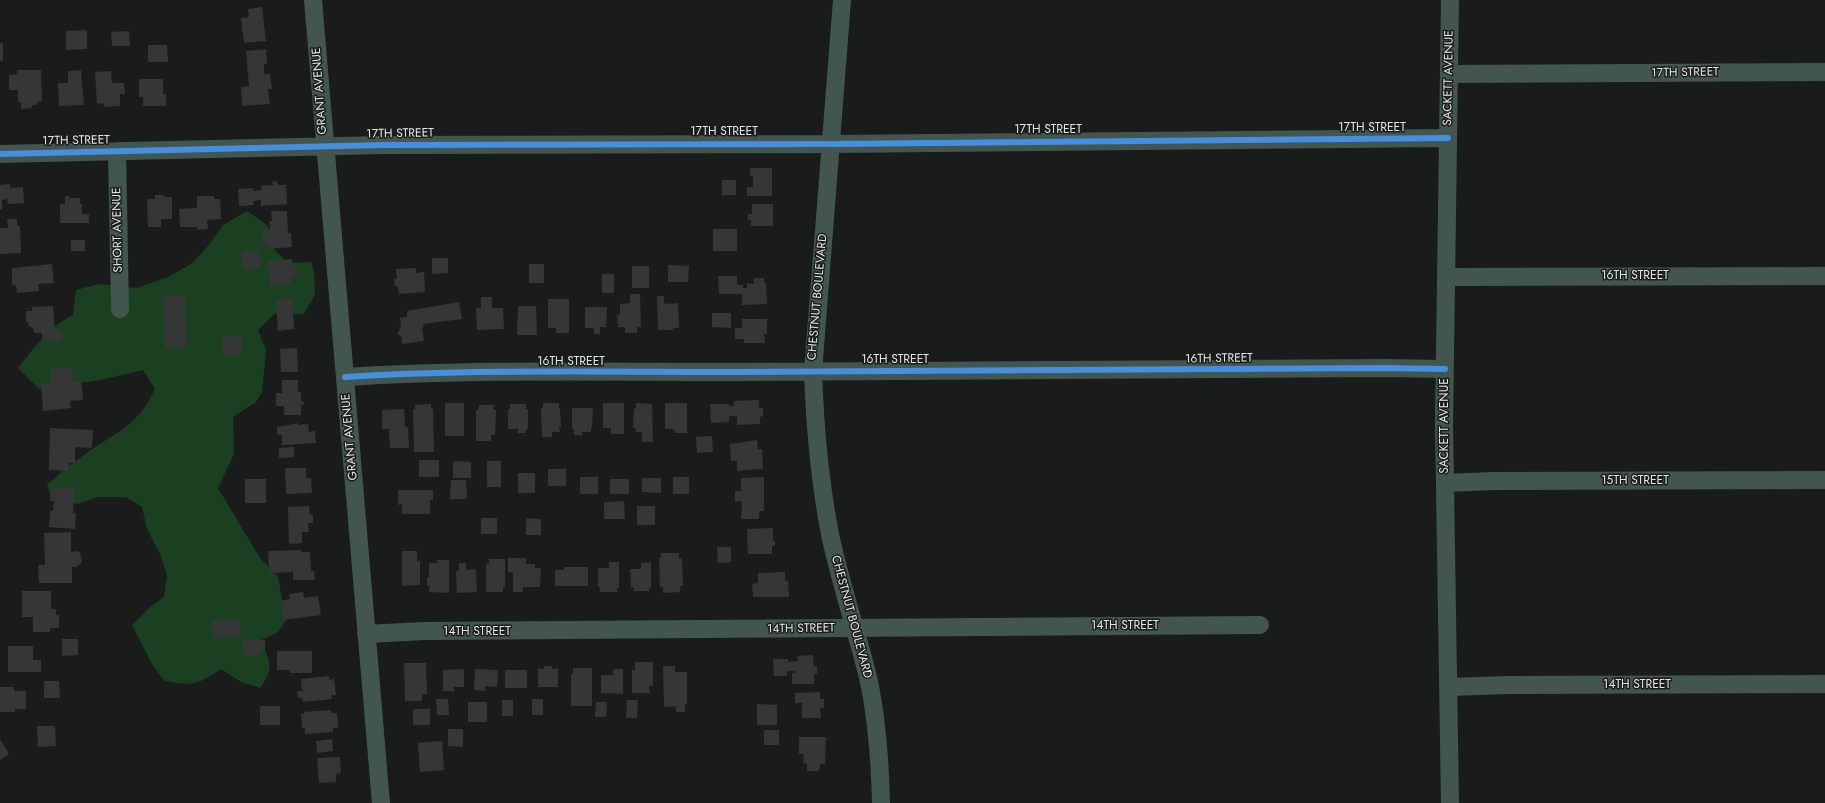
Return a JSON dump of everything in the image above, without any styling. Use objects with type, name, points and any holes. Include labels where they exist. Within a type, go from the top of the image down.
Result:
[{"type":"street","name":"GRANT AVENUE","points":[[312,0],[381,803]]},
{"type":"street","name":"CHESTNUT BOULEVARD","points":[[842,0],[812,372],[816,451],[821,487],[833,548],[868,678],[876,726],[882,803]]},
{"type":"street","name":"SACKETT AVENUE","points":[[1450,0],[1445,370],[1445,483],[1450,803]]},
{"type":"street","name":"17TH STREET","points":[[1449,74],[1825,72]]},
{"type":"street","name":"17TH STREET","points":[[0,154],[383,145],[831,144],[1448,138]]},
{"type":"street","name":"SHORT AVENUE","points":[[117,151],[120,309]]},
{"type":"street","name":"16TH STREET","points":[[1446,276],[1825,276]]},
{"type":"street","name":"16TH STREET","points":[[345,377],[396,374],[1385,368],[1445,370]]},
{"type":"street","name":"15TH STREET","points":[[1445,483],[1502,481],[1825,480]]},
{"type":"street","name":"14TH STREET","points":[[366,634],[425,631],[1260,625]]},
{"type":"street","name":"14TH STREET","points":[[1449,687],[1507,685],[1825,684]]},
{"type":"green space","points":[[247,211],[268,226],[274,249],[288,263],[311,262],[314,272],[315,295],[304,314],[274,314],[258,330],[266,350],[262,392],[256,402],[233,417],[234,454],[218,488],[260,558],[278,577],[286,620],[278,632],[261,640],[270,664],[268,675],[260,688],[241,682],[221,669],[195,683],[189,684],[165,681],[153,666],[132,625],[148,609],[164,597],[167,576],[161,556],[147,529],[142,507],[126,497],[98,497],[77,504],[52,499],[47,485],[82,456],[130,424],[143,409],[155,389],[143,370],[101,380],[39,389],[18,368],[49,332],[73,315],[76,290],[99,284],[137,288],[168,277],[191,264],[208,246],[223,225]]},
{"type":"building","points":[[262,7],[266,41],[244,43],[241,18],[249,17],[248,9]]},
{"type":"building","points":[[87,30],[87,49],[66,50],[66,31]]},
{"type":"building","points":[[129,31],[130,46],[112,46],[111,32]]},
{"type":"building","points":[[0,43],[3,43],[3,61],[0,61]]},
{"type":"building","points":[[148,45],[167,45],[168,62],[148,62]]},
{"type":"building","points":[[266,49],[267,64],[264,64],[264,74],[270,74],[272,89],[268,89],[270,104],[242,106],[241,87],[249,86],[246,51]]},
{"type":"building","points":[[17,70],[41,70],[42,101],[37,102],[37,105],[32,105],[32,108],[21,109],[21,102],[18,102],[18,90],[9,90],[9,75],[17,74]]},
{"type":"building","points":[[81,70],[84,105],[59,106],[58,83],[68,83],[68,71]]},
{"type":"building","points":[[111,71],[112,83],[124,83],[125,94],[120,94],[120,106],[104,107],[103,103],[97,104],[95,72]]},
{"type":"building","points":[[139,79],[163,79],[163,94],[166,94],[166,106],[143,106],[143,97],[139,97]]},
{"type":"building","points":[[750,168],[772,168],[772,196],[747,196],[747,187],[753,187],[753,176],[750,176]]},
{"type":"building","points":[[722,180],[736,180],[736,195],[722,195]]},
{"type":"building","points":[[277,181],[278,185],[286,185],[287,204],[261,206],[261,200],[253,201],[254,205],[239,206],[238,189],[253,188],[253,191],[262,190],[261,186],[273,185],[272,182]]},
{"type":"building","points":[[10,184],[10,188],[23,187],[24,203],[8,204],[7,199],[2,200],[2,209],[0,210],[0,185]]},
{"type":"building","points":[[155,195],[172,197],[172,219],[161,219],[161,227],[148,227],[147,199],[155,199]]},
{"type":"building","points":[[65,196],[69,196],[70,198],[80,198],[80,204],[82,204],[82,214],[89,214],[89,223],[60,223],[60,204],[65,204]]},
{"type":"building","points":[[197,196],[214,196],[214,199],[220,199],[221,219],[207,220],[208,229],[197,230],[197,227],[180,227],[179,209],[197,208]]},
{"type":"building","points":[[752,204],[773,204],[773,226],[751,226],[751,220],[748,220],[748,214],[752,214]]},
{"type":"building","points":[[271,211],[287,211],[288,233],[291,233],[292,247],[269,249],[269,245],[263,245],[263,230],[270,229],[269,221],[272,221]]},
{"type":"building","points":[[7,219],[17,219],[17,226],[20,226],[21,253],[0,254],[0,228],[8,228]]},
{"type":"building","points":[[713,229],[737,229],[737,251],[713,251]]},
{"type":"building","points":[[71,240],[85,240],[85,251],[71,251]]},
{"type":"building","points":[[259,251],[260,268],[243,270],[242,252]]},
{"type":"building","points":[[432,258],[448,258],[448,273],[432,274]]},
{"type":"building","points":[[292,259],[293,267],[297,266],[298,276],[291,277],[291,284],[270,286],[268,261]]},
{"type":"building","points":[[52,264],[54,283],[38,284],[39,291],[17,293],[16,285],[12,286],[12,268]]},
{"type":"building","points":[[529,264],[544,264],[544,283],[529,283]]},
{"type":"building","points":[[668,265],[689,266],[688,282],[668,282]]},
{"type":"building","points":[[632,266],[649,266],[649,288],[632,288]]},
{"type":"building","points":[[416,268],[416,273],[424,272],[425,292],[399,294],[398,286],[395,286],[394,279],[397,279],[396,269]]},
{"type":"building","points":[[602,274],[614,274],[614,293],[602,293]]},
{"type":"building","points":[[718,276],[737,276],[737,285],[743,285],[743,288],[747,288],[747,283],[754,284],[754,278],[764,278],[764,283],[766,283],[767,304],[742,305],[742,294],[719,294]]},
{"type":"building","points":[[630,294],[640,294],[641,327],[637,327],[637,333],[625,333],[625,327],[618,327],[617,315],[620,315],[620,304],[630,303]]},
{"type":"building","points":[[185,296],[186,348],[165,348],[163,297]]},
{"type":"building","points":[[657,296],[664,296],[664,304],[678,303],[679,328],[673,328],[673,330],[658,330]]},
{"type":"building","points":[[481,297],[492,297],[492,308],[503,308],[504,329],[477,330],[476,308],[481,308]]},
{"type":"building","points":[[292,299],[294,329],[278,331],[276,300]]},
{"type":"building","points":[[548,299],[569,299],[569,333],[556,333],[556,328],[548,328]]},
{"type":"building","points":[[459,302],[462,319],[423,324],[424,327],[422,328],[424,341],[402,344],[401,335],[398,335],[398,331],[400,330],[399,327],[401,327],[400,318],[407,317],[407,311]]},
{"type":"building","points":[[53,306],[55,331],[62,331],[62,341],[42,342],[42,333],[34,333],[33,327],[29,327],[28,322],[26,322],[26,311],[32,311],[32,307]]},
{"type":"building","points":[[518,306],[536,306],[537,335],[517,335]]},
{"type":"building","points":[[585,307],[607,307],[606,327],[600,327],[600,334],[594,334],[594,328],[585,328]]},
{"type":"building","points":[[712,313],[731,313],[731,328],[712,327]]},
{"type":"building","points":[[742,319],[767,319],[767,334],[764,334],[765,343],[744,343],[744,339],[735,339],[735,328],[742,328]]},
{"type":"building","points":[[223,336],[242,336],[242,355],[223,355]]},
{"type":"building","points":[[297,348],[298,372],[281,372],[280,349]]},
{"type":"building","points":[[72,367],[73,382],[81,381],[83,400],[70,401],[71,408],[43,411],[41,384],[51,383],[50,369]]},
{"type":"building","points":[[282,380],[298,380],[298,392],[301,392],[301,401],[303,401],[304,405],[301,405],[301,415],[284,415],[284,406],[276,406],[276,393],[282,393]]},
{"type":"building","points":[[759,400],[759,408],[763,408],[763,416],[760,417],[760,424],[737,425],[737,416],[729,416],[729,422],[711,423],[710,404],[729,404],[729,406],[734,406],[734,401]]},
{"type":"building","points":[[445,403],[464,403],[464,436],[445,436]]},
{"type":"building","points":[[543,403],[559,403],[560,432],[552,432],[552,437],[542,437],[541,408],[543,408]]},
{"type":"building","points":[[603,403],[624,403],[624,434],[611,434],[611,428],[603,428]]},
{"type":"building","points":[[636,403],[652,404],[653,442],[642,442],[642,432],[636,432],[636,428],[633,428],[634,408],[636,409]]},
{"type":"building","points":[[665,403],[687,403],[687,433],[675,433],[674,429],[665,429]]},
{"type":"building","points":[[431,404],[431,409],[433,409],[434,452],[414,452],[413,409],[415,409],[415,405]]},
{"type":"building","points":[[510,404],[526,404],[526,409],[528,409],[528,429],[526,429],[526,433],[518,433],[518,429],[508,429],[508,409],[510,409]]},
{"type":"building","points":[[479,405],[494,405],[493,410],[496,410],[495,435],[491,435],[491,441],[476,441],[476,410],[478,410]]},
{"type":"building","points":[[572,408],[593,408],[591,432],[582,432],[582,435],[574,435],[574,429],[572,429]]},
{"type":"building","points":[[404,409],[405,427],[408,427],[409,448],[390,448],[389,429],[382,429],[382,410]]},
{"type":"building","points":[[298,423],[298,425],[308,424],[309,432],[315,431],[316,443],[282,445],[282,435],[277,435],[277,427]]},
{"type":"building","points":[[50,428],[93,430],[92,448],[75,447],[75,463],[69,463],[69,471],[49,470]]},
{"type":"building","points":[[712,436],[713,452],[697,453],[696,437]]},
{"type":"building","points":[[757,440],[758,449],[762,449],[763,469],[737,471],[737,461],[731,461],[730,444]]},
{"type":"building","points":[[294,447],[294,457],[279,458],[279,448]]},
{"type":"building","points":[[419,460],[439,460],[439,477],[419,477]]},
{"type":"building","points":[[453,461],[471,462],[471,478],[453,478]]},
{"type":"building","points":[[487,461],[501,461],[501,487],[487,487]]},
{"type":"building","points":[[285,468],[306,468],[306,478],[311,478],[312,493],[286,494]]},
{"type":"building","points":[[548,469],[566,469],[566,486],[548,486]]},
{"type":"building","points":[[518,473],[535,473],[535,493],[518,493]]},
{"type":"building","points":[[580,477],[598,477],[598,494],[580,494]]},
{"type":"building","points":[[673,477],[689,477],[689,494],[673,494]]},
{"type":"building","points":[[764,477],[764,511],[759,511],[759,519],[741,519],[742,501],[735,502],[735,491],[741,491],[741,478]]},
{"type":"building","points":[[642,478],[661,478],[661,493],[642,492]]},
{"type":"building","points":[[245,479],[266,479],[266,503],[245,503]]},
{"type":"building","points":[[610,479],[629,479],[629,494],[610,494]]},
{"type":"building","points":[[451,480],[466,480],[467,499],[450,499]]},
{"type":"building","points":[[51,487],[75,488],[73,513],[76,513],[75,529],[49,527],[50,511],[53,511],[54,501],[50,501]]},
{"type":"building","points":[[398,490],[433,490],[433,500],[430,500],[430,514],[402,514],[402,504],[398,505]]},
{"type":"building","points":[[624,501],[625,519],[604,519],[604,502]]},
{"type":"building","points":[[309,506],[310,515],[313,515],[313,523],[308,523],[309,532],[302,532],[302,543],[289,544],[288,507]]},
{"type":"building","points":[[637,506],[655,506],[655,525],[637,525]]},
{"type":"building","points":[[481,518],[497,518],[497,534],[481,534]]},
{"type":"building","points":[[526,518],[541,519],[541,535],[526,535]]},
{"type":"building","points":[[773,528],[773,541],[775,541],[775,546],[772,546],[772,554],[748,554],[747,529]]},
{"type":"building","points":[[71,532],[71,552],[78,551],[81,555],[82,562],[77,567],[72,567],[72,583],[39,583],[38,565],[45,565],[44,533]]},
{"type":"building","points":[[717,547],[731,547],[731,562],[718,563]]},
{"type":"building","points":[[301,550],[301,552],[310,552],[311,571],[314,571],[315,580],[293,580],[293,572],[269,573],[268,551]]},
{"type":"building","points":[[402,551],[417,551],[417,561],[420,561],[420,585],[402,586]]},
{"type":"building","points":[[661,553],[679,553],[679,558],[682,558],[683,586],[680,586],[680,592],[663,593],[663,587],[660,587],[659,558],[661,557]]},
{"type":"building","points":[[508,558],[526,558],[526,564],[535,564],[535,568],[541,568],[540,587],[523,587],[523,592],[513,592],[513,573],[508,572]]},
{"type":"building","points":[[489,559],[505,559],[505,587],[503,587],[503,592],[486,592],[486,563],[489,564]]},
{"type":"building","points":[[437,560],[449,560],[449,593],[429,592],[430,586],[427,586],[427,577],[429,577],[429,563],[437,563]]},
{"type":"building","points":[[609,562],[619,562],[618,592],[600,592],[600,587],[598,587],[598,568],[609,568]]},
{"type":"building","points":[[651,562],[651,588],[649,588],[649,591],[633,591],[634,587],[631,588],[630,569],[641,569],[641,563]]},
{"type":"building","points":[[459,563],[466,563],[466,570],[476,569],[477,592],[457,593],[456,571],[459,571]]},
{"type":"building","points":[[564,567],[588,567],[588,586],[555,586],[555,570],[564,570]]},
{"type":"building","points":[[785,572],[785,581],[788,581],[789,597],[753,597],[752,584],[758,583],[758,573]]},
{"type":"building","points":[[22,591],[51,591],[51,609],[56,609],[56,615],[59,615],[59,628],[50,628],[50,632],[33,632],[33,617],[22,617]]},
{"type":"building","points":[[303,592],[304,598],[318,596],[321,615],[283,620],[280,601],[290,599],[289,594]]},
{"type":"building","points":[[212,620],[240,620],[240,637],[213,637]]},
{"type":"building","points":[[62,639],[78,639],[78,655],[62,656]]},
{"type":"building","points":[[243,640],[265,640],[265,650],[259,650],[259,656],[243,655]]},
{"type":"building","points":[[8,646],[33,646],[33,660],[41,660],[41,672],[8,672]]},
{"type":"building","points":[[277,651],[312,651],[312,673],[290,673],[290,670],[277,670]]},
{"type":"building","points":[[813,655],[814,666],[817,666],[817,674],[814,674],[814,684],[792,684],[792,673],[795,673],[795,671],[787,671],[787,676],[774,676],[773,659],[788,659],[788,662],[798,661],[797,656]]},
{"type":"building","points":[[635,662],[653,662],[653,686],[649,686],[650,693],[632,693],[632,670],[635,670]]},
{"type":"building","points":[[404,663],[426,663],[427,694],[422,694],[422,701],[405,701]]},
{"type":"building","points":[[544,666],[552,666],[552,669],[558,669],[558,687],[538,687],[538,669],[544,669]]},
{"type":"building","points":[[663,666],[675,666],[675,672],[687,672],[687,704],[685,704],[685,712],[676,712],[676,706],[664,707]]},
{"type":"building","points":[[573,668],[592,668],[592,706],[571,706],[571,674],[573,674]]},
{"type":"building","points":[[464,669],[464,687],[454,687],[454,691],[443,691],[443,670]]},
{"type":"building","points":[[475,669],[498,670],[497,687],[485,686],[485,691],[474,690]]},
{"type":"building","points":[[613,669],[623,669],[623,694],[601,693],[601,675],[613,675]]},
{"type":"building","points":[[505,670],[527,670],[527,688],[505,688]]},
{"type":"building","points":[[329,676],[329,680],[334,679],[336,695],[331,695],[332,699],[303,702],[302,698],[298,698],[297,691],[302,691],[301,679]]},
{"type":"building","points":[[44,681],[59,681],[60,698],[44,698]]},
{"type":"building","points":[[0,687],[14,687],[14,691],[26,691],[26,709],[15,709],[15,712],[0,712]]},
{"type":"building","points":[[820,692],[820,699],[824,699],[824,708],[820,708],[821,718],[802,718],[802,703],[795,703],[795,693]]},
{"type":"building","points":[[436,699],[448,699],[449,715],[437,715]]},
{"type":"building","points":[[532,699],[543,699],[543,715],[532,715]]},
{"type":"building","points":[[502,700],[513,700],[513,716],[502,716]]},
{"type":"building","points":[[627,700],[638,700],[637,718],[626,718]]},
{"type":"building","points":[[468,702],[487,702],[487,722],[468,722]]},
{"type":"building","points":[[596,702],[607,702],[606,717],[595,717]]},
{"type":"building","points":[[757,704],[777,705],[777,725],[757,725]]},
{"type":"building","points":[[260,706],[280,706],[280,725],[260,725]]},
{"type":"building","points":[[413,709],[430,709],[430,725],[413,725]]},
{"type":"building","points":[[331,710],[331,713],[337,713],[338,728],[333,728],[333,732],[305,734],[305,728],[302,728],[301,714],[304,714],[304,712]]},
{"type":"building","points":[[37,726],[55,726],[56,746],[38,747]]},
{"type":"building","points":[[448,729],[463,729],[463,747],[448,746]]},
{"type":"building","points":[[764,730],[779,730],[779,745],[764,745]]},
{"type":"building","points":[[799,737],[826,737],[825,764],[820,764],[819,771],[807,771],[807,764],[803,763],[804,754],[799,754]]},
{"type":"building","points":[[0,739],[9,754],[0,760]]},
{"type":"building","points":[[332,739],[333,751],[317,753],[316,741]]},
{"type":"building","points":[[442,741],[444,770],[420,772],[418,743]]},
{"type":"building","points":[[340,757],[341,773],[336,774],[336,782],[319,783],[317,758]]},
{"type":"cycle path","points":[[0,154],[383,145],[831,144],[1448,138]]},
{"type":"cycle path","points":[[345,377],[394,374],[541,372],[1445,369]]}]
